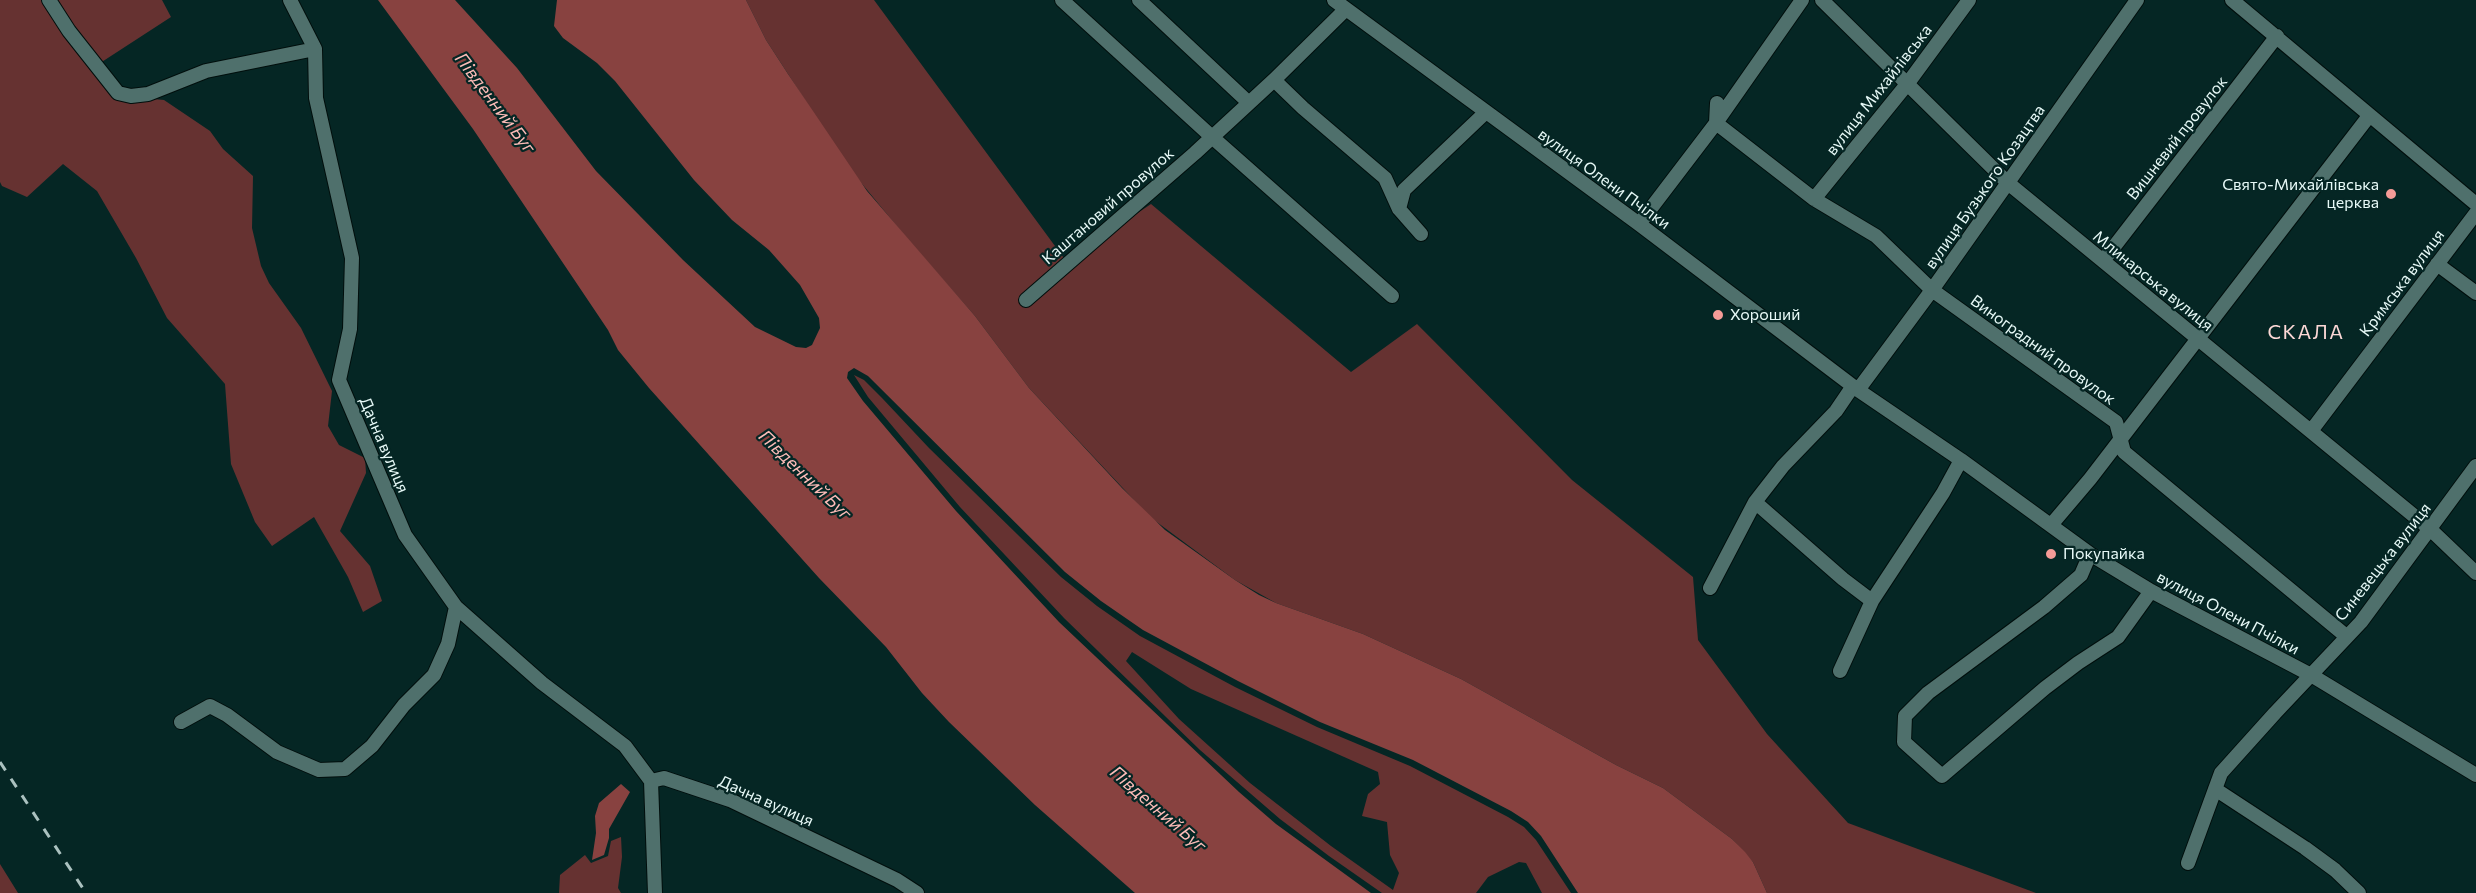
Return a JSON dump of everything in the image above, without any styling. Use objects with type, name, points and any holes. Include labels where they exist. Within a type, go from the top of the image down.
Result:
[{"type":"street","points":[[49,0],[69,31],[118,93],[131,96],[148,94],[206,71],[315,49],[290,0]]},
{"type":"street","points":[[1062,0],[1392,297]]},
{"type":"street","points":[[1139,0],[1248,102]]},
{"type":"street","name":"вулиця Олени Пчілки","points":[[1334,0],[1639,224],[1856,388],[1961,460],[2090,554],[2151,591],[2311,675],[2475,772]]},
{"type":"street","points":[[1639,224],[1716,123],[1802,0]]},
{"type":"street","name":"Млинарська вулиця","points":[[1822,0],[2008,183],[2430,529],[2476,573]]},
{"type":"street","name":"вулиця Михайлівська","points":[[1814,199],[1908,83],[1969,0]]},
{"type":"street","name":"вулиця Бузького Козацтва","points":[[1856,388],[1932,290],[2137,0]]},
{"type":"street","points":[[2232,0],[2476,204]]},
{"type":"street","name":"Каштановий провулок","points":[[1026,300],[1212,137],[1346,9]]},
{"type":"street","name":"Вишневий провулок","points":[[2103,261],[2277,36]]},
{"type":"street","name":"Дачна вулиця","points":[[315,49],[316,98],[351,258],[350,329],[339,380],[405,535],[456,607],[542,683],[625,746],[651,781],[664,778],[730,800],[897,880],[917,893]]},
{"type":"street","points":[[1274,80],[1385,178],[1399,209],[1421,234]]},
{"type":"street","points":[[1716,123],[1717,103]]},
{"type":"street","points":[[1399,209],[1404,190],[1486,112]]},
{"type":"street","points":[[2051,525],[2368,116]]},
{"type":"street","name":"Виноградний провулок","points":[[1716,123],[1814,199],[1876,236],[1932,290],[2116,423],[2124,452],[2346,636]]},
{"type":"street","name":"Кримська вулиця","points":[[2311,431],[2476,213]]},
{"type":"street","points":[[2437,264],[2476,293]]},
{"type":"street","points":[[1710,588],[1755,502],[1783,466],[1856,388]]},
{"type":"street","points":[[1840,671],[1872,601],[1943,493],[1961,460]]},
{"type":"street","name":"Синевецька вулиця","points":[[2188,863],[2221,773],[2361,622],[2476,466]]},
{"type":"street","points":[[1755,502],[1843,579],[1872,601]]},
{"type":"street","points":[[2090,554],[2081,575],[2044,607],[1928,693],[1905,716],[1904,742],[1942,776],[2061,676],[2118,637],[2151,591]]},
{"type":"street","points":[[181,722],[210,706],[227,715],[277,752],[319,770],[345,770],[372,746],[404,705],[434,675],[448,644],[456,607]]},
{"type":"street","points":[[651,781],[655,893]]},
{"type":"street","points":[[2215,789],[2305,848],[2335,870],[2359,893]]},
{"type":"shaded area","points":[[0,0],[162,0],[171,17],[94,67],[132,97],[164,100],[210,131],[223,149],[253,176],[252,228],[261,266],[269,283],[301,328],[332,391],[328,426],[339,445],[365,458],[366,473],[340,531],[370,566],[382,601],[363,612],[348,577],[314,517],[272,546],[255,522],[231,464],[225,384],[167,318],[136,258],[97,191],[63,164],[27,197],[2,186],[0,182]]},
{"type":"shaded area","points":[[746,0],[874,0],[1066,261],[1151,204],[1351,372],[1417,324],[1572,480],[1693,577],[1698,640],[1767,734],[1848,823],[2036,893],[1767,893],[1753,862],[1732,839],[1663,788],[1616,765],[1461,679],[1363,634],[1276,603],[1235,580],[1150,517],[1029,388],[975,316],[849,168],[766,40]]},
{"type":"shaded area","points":[[854,375],[864,380],[929,448],[1061,577],[1097,606],[1140,636],[1235,687],[1317,727],[1410,766],[1508,817],[1524,827],[1536,840],[1571,893],[1542,893],[1526,863],[1519,862],[1488,877],[1476,893],[1382,893],[1329,856],[1280,819],[1200,750],[1064,618],[960,507],[868,397]],"holes":[[[1132,652],[1191,689],[1378,772],[1380,784],[1368,794],[1362,816],[1387,822],[1390,855],[1399,873],[1393,890],[1331,846],[1250,783],[1179,719],[1126,661]]]},
{"type":"shaded area","points":[[621,837],[622,857],[618,888],[621,893],[559,893],[560,875],[585,855],[591,863],[608,856],[611,841]]},
{"type":"shaded area","points":[[0,864],[18,893],[0,893]]},
{"type":"water","name":"Південний Буг","points":[[378,0],[455,0],[517,68],[596,171],[683,260],[755,327],[796,347],[806,348],[812,345],[820,328],[819,318],[800,285],[769,250],[732,220],[694,180],[615,81],[597,63],[563,38],[554,26],[557,0],[746,0],[766,40],[867,191],[975,316],[1029,388],[1122,488],[1165,530],[1259,595],[1363,634],[1461,679],[1616,765],[1663,788],[1732,839],[1745,852],[1753,862],[1767,893],[1578,893],[1541,836],[1528,822],[1511,811],[1413,760],[1320,722],[1238,681],[1143,630],[1101,601],[1065,572],[868,376],[854,368],[848,372],[847,378],[863,401],[956,511],[1059,622],[1239,792],[1276,824],[1371,893],[1135,893],[1035,805],[949,722],[922,693],[886,647],[819,578],[649,388],[618,350],[608,330],[473,129]]},
{"type":"water","points":[[621,784],[630,792],[609,829],[604,855],[592,860],[596,833],[595,816],[599,803]]},
{"type":"railway","points":[[0,762],[86,893]]},
{"type":"place","name":"Свято-Михайлівська церква","points":[[2391,194]]},
{"type":"place","name":"Хороший","points":[[1718,315]]},
{"type":"place","name":"Покупайка","points":[[2051,554]]},
{"type":"district","name":"СКАЛА","points":[[2306,332]]}]
